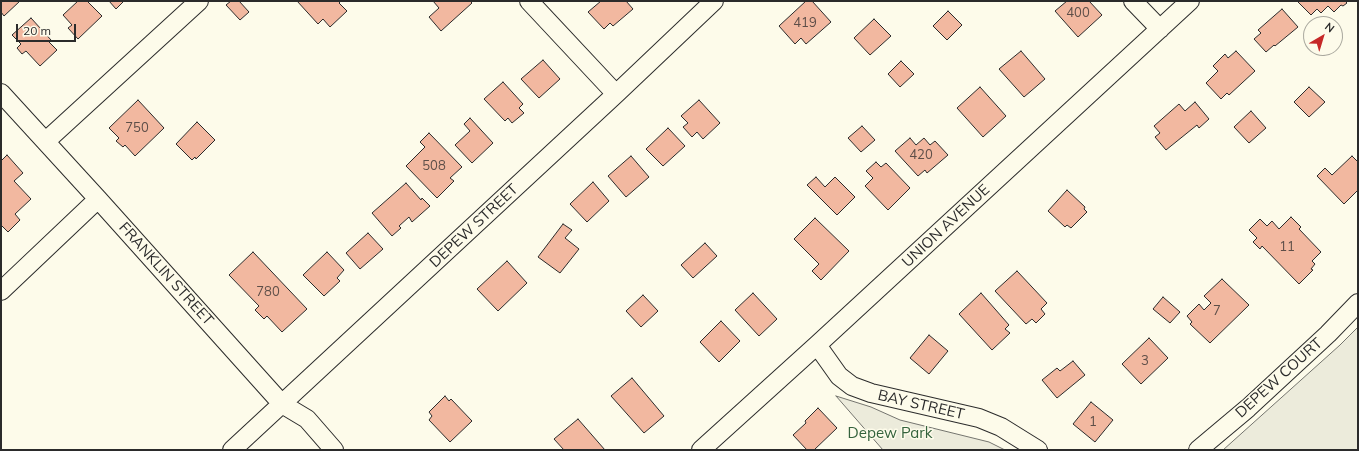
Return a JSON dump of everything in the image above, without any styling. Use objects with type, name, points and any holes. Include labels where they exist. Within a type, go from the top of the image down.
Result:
[{"type":"street","points":[[46,141],[199,1]]},
{"type":"street","points":[[529,1],[616,94]]},
{"type":"street","name":"DEPEW STREET","points":[[232,450],[616,94],[714,1]]},
{"type":"street","points":[[1133,1],[1160,29]]},
{"type":"street","name":"UNION AVENUE","points":[[701,450],[1190,1]]},
{"type":"street","name":"FRANKLIN STREET","points":[[1,93],[46,141],[282,404],[307,419],[334,450]]},
{"type":"street","points":[[1,291],[98,199]]},
{"type":"street","name":"DEPEW COURT","points":[[1198,450],[1254,402],[1328,334],[1358,303]]},
{"type":"street","name":"BAY STREET","points":[[817,345],[839,376],[852,386],[871,393],[979,418],[1001,427],[1038,450]]},
{"type":"green space","points":[[1358,327],[1358,450],[1223,450],[1340,345]]},
{"type":"green space","name":"Depew Park","points":[[836,396],[871,407],[900,420],[989,442],[1005,450],[883,450]]},
{"type":"building","points":[[1,1],[20,1],[4,16],[1,12]]},
{"type":"building","points":[[78,1],[87,1],[102,16],[78,39],[68,28],[72,25],[63,15]]},
{"type":"building","points":[[109,1],[124,1],[116,9]]},
{"type":"building","points":[[231,1],[239,1],[249,12],[240,20],[226,5]]},
{"type":"building","points":[[297,1],[341,1],[339,3],[347,11],[330,27],[323,19],[318,24]]},
{"type":"building","points":[[433,1],[470,1],[472,3],[441,31],[429,17],[439,8]]},
{"type":"building","points":[[601,1],[626,1],[633,9],[613,26],[610,23],[604,29],[588,12]]},
{"type":"building","points":[[806,1],[812,1],[831,22],[806,44],[801,38],[795,44],[779,26]]},
{"type":"building","points":[[1067,1],[1089,1],[1102,15],[1078,37],[1055,11]]},
{"type":"building","points":[[1297,1],[1345,1],[1347,3],[1343,6],[1341,5],[1334,12],[1328,6],[1321,13],[1317,9],[1311,15]]},
{"type":"building","points":[[1282,9],[1298,27],[1266,52],[1254,39],[1261,33],[1258,30]]},
{"type":"building","points":[[948,11],[962,25],[947,40],[933,26]]},
{"type":"building","points":[[31,18],[51,40],[49,42],[57,50],[40,66],[26,51],[22,54],[17,48],[21,44],[12,35]]},
{"type":"building","points":[[874,19],[891,36],[870,55],[854,38]]},
{"type":"building","points":[[1021,51],[1045,79],[1024,97],[999,69]]},
{"type":"building","points":[[1236,51],[1255,71],[1229,95],[1227,93],[1221,99],[1206,83],[1218,71],[1213,66],[1225,54],[1228,58]]},
{"type":"building","points":[[543,60],[560,79],[539,98],[521,79]]},
{"type":"building","points":[[901,61],[914,74],[900,87],[888,74]]},
{"type":"building","points":[[503,82],[523,104],[519,108],[524,113],[512,123],[508,118],[505,121],[484,99]]},
{"type":"building","points":[[980,87],[1006,116],[983,137],[957,108]]},
{"type":"building","points":[[1309,87],[1325,102],[1309,117],[1294,102]]},
{"type":"building","points":[[138,100],[164,128],[135,156],[125,145],[123,147],[116,141],[119,138],[109,128]]},
{"type":"building","points":[[699,100],[720,123],[703,139],[697,132],[692,137],[683,127],[688,123],[681,116]]},
{"type":"building","points":[[1195,102],[1209,119],[1199,128],[1197,125],[1166,150],[1155,137],[1160,133],[1154,126],[1179,104],[1185,111]]},
{"type":"building","points":[[1251,111],[1266,128],[1249,143],[1234,127]]},
{"type":"building","points":[[470,118],[493,143],[472,163],[455,145],[470,131],[464,124]]},
{"type":"building","points":[[197,122],[215,140],[196,159],[195,157],[192,160],[176,144]]},
{"type":"building","points":[[862,126],[875,140],[861,152],[848,138]]},
{"type":"building","points":[[668,128],[685,146],[663,166],[646,149]]},
{"type":"building","points":[[429,133],[462,167],[450,178],[454,181],[437,198],[406,166],[425,147],[420,142]]},
{"type":"building","points":[[910,138],[916,145],[924,138],[930,145],[935,141],[948,155],[927,173],[925,170],[918,176],[895,151]]},
{"type":"building","points":[[7,155],[23,173],[14,181],[31,199],[15,214],[20,220],[8,232],[1,225],[1,161]]},
{"type":"building","points":[[631,156],[649,177],[626,197],[608,176]]},
{"type":"building","points":[[1352,156],[1358,162],[1358,190],[1344,204],[1317,176],[1325,168],[1332,175]]},
{"type":"building","points":[[876,162],[881,167],[886,163],[910,188],[888,210],[865,186],[873,178],[866,171]]},
{"type":"building","points":[[816,177],[825,187],[835,177],[855,197],[837,215],[807,185]]},
{"type":"building","points":[[593,182],[609,201],[587,222],[570,204]]},
{"type":"building","points":[[406,183],[421,200],[422,198],[430,206],[412,222],[409,217],[399,226],[401,228],[392,236],[372,213]]},
{"type":"building","points":[[1067,190],[1085,207],[1084,209],[1087,212],[1071,228],[1067,225],[1065,227],[1048,211]]},
{"type":"building","points":[[1291,217],[1301,227],[1299,229],[1321,252],[1312,261],[1315,264],[1311,269],[1313,270],[1299,284],[1262,246],[1260,249],[1253,242],[1257,238],[1249,230],[1260,219],[1267,226],[1272,221],[1279,229]]},
{"type":"building","points":[[815,218],[849,251],[821,280],[812,271],[819,264],[794,239]]},
{"type":"building","points":[[563,224],[572,230],[565,238],[579,249],[560,273],[538,257]]},
{"type":"building","points":[[368,233],[383,249],[360,269],[346,253]]},
{"type":"building","points":[[705,243],[717,256],[693,278],[681,265]]},
{"type":"building","points":[[253,252],[307,309],[282,332],[267,316],[264,319],[255,310],[259,306],[229,275]]},
{"type":"building","points":[[327,252],[344,270],[337,278],[340,281],[324,296],[303,275]]},
{"type":"building","points":[[507,261],[527,283],[498,311],[477,289]]},
{"type":"building","points":[[1017,271],[1047,303],[1041,309],[1045,314],[1036,323],[1032,319],[1026,324],[995,291]]},
{"type":"building","points":[[1222,279],[1249,305],[1210,343],[1190,324],[1192,322],[1187,316],[1199,304],[1204,310],[1211,303],[1204,296]]},
{"type":"building","points":[[753,293],[777,319],[759,336],[735,310]]},
{"type":"building","points":[[981,293],[1009,325],[1005,329],[1010,333],[992,350],[959,314]]},
{"type":"building","points":[[643,295],[658,311],[641,327],[626,311]]},
{"type":"building","points":[[1163,297],[1180,312],[1170,323],[1153,309]]},
{"type":"building","points":[[721,321],[740,341],[719,362],[700,342]]},
{"type":"building","points":[[929,335],[948,351],[929,374],[910,358]]},
{"type":"building","points":[[1149,338],[1168,358],[1141,384],[1122,364]]},
{"type":"building","points":[[1073,361],[1085,375],[1057,398],[1042,380],[1057,368],[1060,371]]},
{"type":"building","points":[[632,378],[664,416],[644,433],[611,396]]},
{"type":"building","points":[[445,396],[449,401],[451,399],[472,421],[450,442],[429,420],[432,416],[429,412]]},
{"type":"building","points":[[1091,402],[1113,420],[1095,442],[1073,424]]},
{"type":"building","points":[[818,408],[837,428],[814,450],[807,450],[793,435],[806,423],[805,421]]},
{"type":"building","points":[[578,419],[605,450],[564,450],[554,439]]}]
